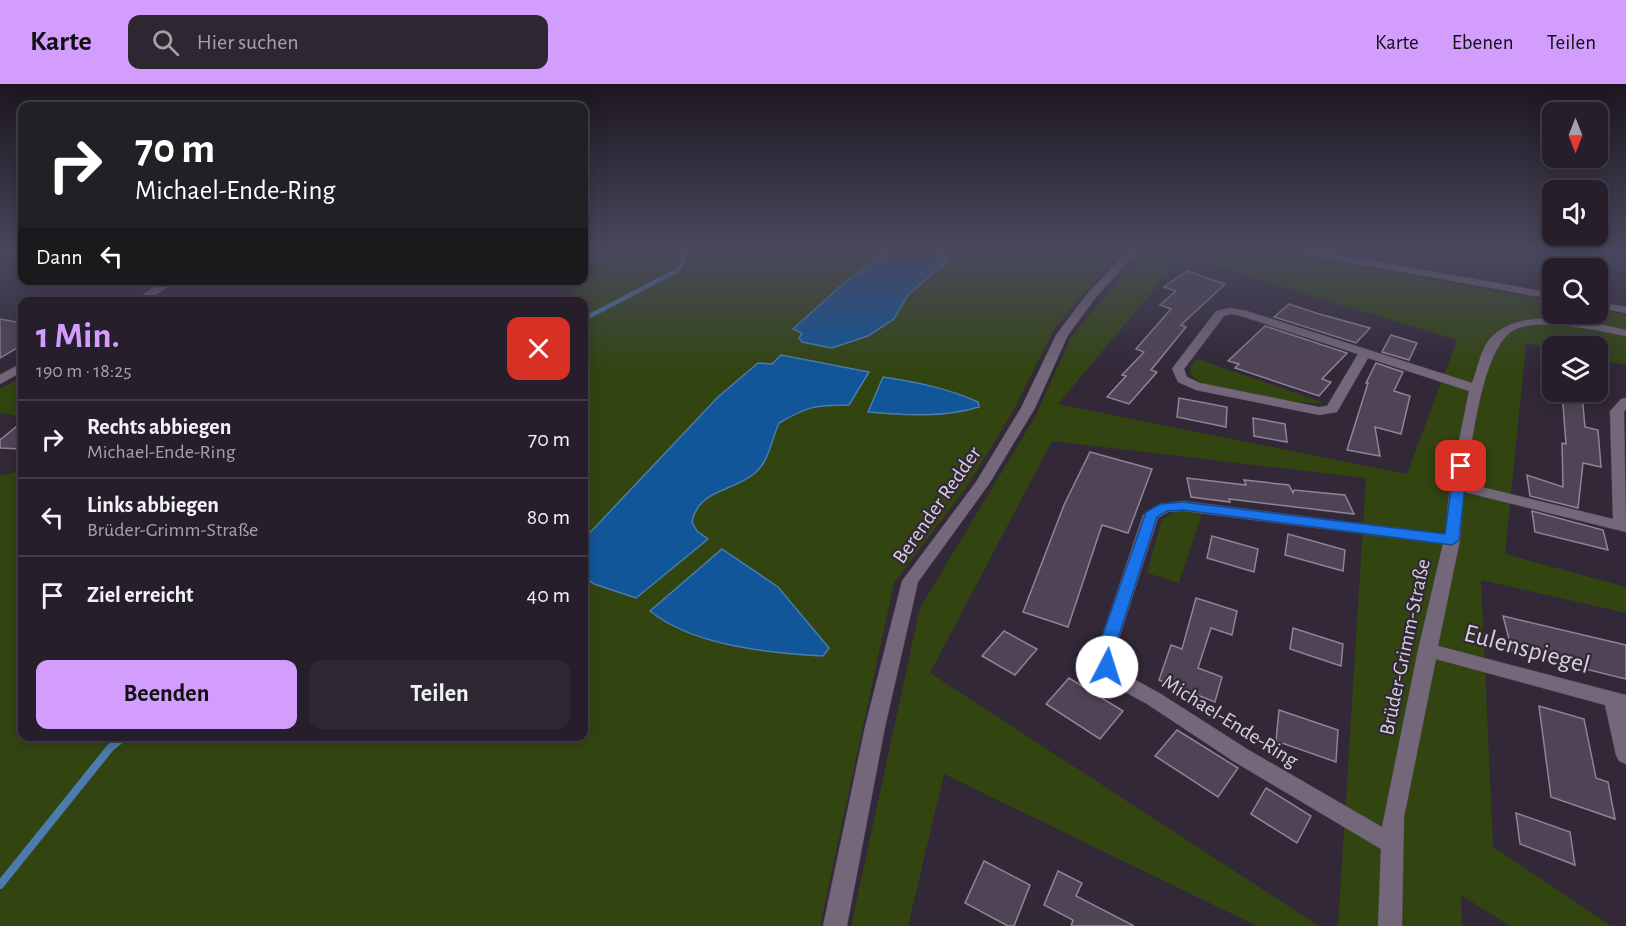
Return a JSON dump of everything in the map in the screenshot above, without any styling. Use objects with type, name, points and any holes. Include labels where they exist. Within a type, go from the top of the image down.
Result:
[{"type":"street","name":"Berender Redder","points":[[835,926],[875,727],[910,581],[982,484],[1028,408],[1062,335],[1096,290]]},
{"type":"street","points":[[1520,290],[1542,294]]},
{"type":"street","points":[[1608,307],[1626,310]]},
{"type":"street","points":[[1365,353],[1332,409],[1319,411],[1196,386],[1182,379],[1178,369],[1220,314],[1231,311],[1365,353],[1476,389]]},
{"type":"street","name":"Brüder-Grimm-Straße","points":[[1390,926],[1393,817],[1452,540],[1457,486],[1476,389],[1493,343],[1509,328],[1526,323],[1568,323],[1626,333]]},
{"type":"street","points":[[0,380],[18,369]]},
{"type":"street","points":[[1457,486],[1624,527],[1617,411],[1626,402]]},
{"type":"street","name":"Michael-Ende-Ring","points":[[1392,844],[1240,755],[1154,699],[1116,678],[1107,667],[1104,654],[1151,515],[1165,507],[1183,506],[1452,540]]},
{"type":"street","name":"Eulenspiegel","points":[[1427,650],[1620,702],[1626,755]]},
{"type":"green space","points":[[574,290],[1087,290],[1055,328],[1012,413],[968,485],[894,583],[820,926],[0,926],[0,476],[18,471],[18,741],[588,741],[588,297],[568,297]]},
{"type":"green space","points":[[1110,290],[1153,290],[1058,404],[1407,474],[1457,340],[1294,290],[1493,290],[1542,299],[1542,324],[1608,324],[1608,311],[1626,315],[1626,365],[1608,361],[1608,336],[1542,336],[1542,347],[1526,343],[1505,554],[1626,587],[1626,613],[1481,580],[1493,847],[1611,926],[1510,926],[1461,895],[1462,926],[1338,926],[1366,478],[1052,441],[930,673],[1319,926],[1257,926],[944,774],[908,926],[851,926],[920,608],[1036,415],[1071,337]]},
{"type":"green space","points":[[1197,359],[1322,402],[1300,402],[1265,397],[1204,383],[1191,374],[1190,367]]},
{"type":"green space","points":[[18,379],[18,416],[0,413],[0,389]]},
{"type":"green space","points":[[1174,512],[1202,513],[1179,583],[1147,573],[1162,519]]},
{"type":"water","points":[[836,290],[913,290],[908,295],[894,319],[868,336],[832,348],[802,342],[799,338],[802,333],[793,329]]},
{"type":"water","points":[[781,355],[869,372],[849,405],[812,408],[779,423],[760,468],[746,479],[709,497],[696,511],[692,522],[697,531],[708,539],[636,598],[594,584],[588,579],[588,535],[718,397],[758,363],[772,364]]},
{"type":"water","points":[[883,377],[943,389],[978,402],[979,407],[938,414],[868,412]]},
{"type":"water","points":[[722,549],[778,587],[829,648],[823,656],[733,646],[688,632],[650,611]]},
{"type":"building","points":[[1174,290],[1218,290],[1181,325],[1186,327],[1151,370],[1157,372],[1129,404],[1107,397],[1126,376],[1122,375],[1144,352],[1136,349],[1171,309],[1160,305],[1176,291]]},
{"type":"building","points":[[1289,304],[1370,328],[1356,343],[1274,317]]},
{"type":"building","points":[[0,319],[18,322],[18,347],[0,358]]},
{"type":"building","points":[[1265,326],[1347,353],[1322,379],[1331,382],[1319,396],[1235,368],[1239,364],[1228,361]]},
{"type":"building","points":[[1391,335],[1417,343],[1409,360],[1382,352]]},
{"type":"building","points":[[1376,363],[1403,372],[1394,391],[1410,396],[1401,434],[1375,427],[1380,456],[1347,450],[1368,383],[1366,383]]},
{"type":"building","points":[[1179,398],[1227,407],[1226,427],[1177,417]]},
{"type":"building","points":[[1563,402],[1583,402],[1585,427],[1598,430],[1601,467],[1583,463],[1578,508],[1530,496],[1527,475],[1563,487],[1562,443],[1566,444]]},
{"type":"building","points":[[1253,418],[1285,424],[1287,442],[1254,436]]},
{"type":"building","points":[[18,425],[18,449],[0,448],[0,440]]},
{"type":"building","points":[[1090,452],[1152,469],[1128,533],[1102,525],[1068,627],[1023,612],[1064,505]]},
{"type":"building","points":[[1187,478],[1246,485],[1244,480],[1289,485],[1293,493],[1294,490],[1345,495],[1354,514],[1229,499],[1230,502],[1191,497]]},
{"type":"building","points":[[1532,511],[1603,530],[1608,550],[1535,532]]},
{"type":"building","points":[[1288,534],[1345,550],[1343,571],[1285,555]]},
{"type":"building","points":[[1212,536],[1258,549],[1254,572],[1207,558]]},
{"type":"building","points":[[1196,598],[1237,611],[1232,635],[1211,628],[1198,668],[1222,677],[1215,702],[1159,680],[1171,645],[1182,649]]},
{"type":"building","points":[[1503,616],[1626,645],[1626,679],[1512,651]]},
{"type":"building","points":[[1293,628],[1343,644],[1341,666],[1290,649]]},
{"type":"building","points":[[1004,631],[1037,649],[1015,675],[982,656]]},
{"type":"building","points":[[1069,678],[1123,711],[1100,739],[1046,704]]},
{"type":"building","points":[[1539,706],[1584,719],[1596,778],[1608,782],[1615,819],[1551,797]]},
{"type":"building","points":[[1279,710],[1338,730],[1336,762],[1276,741]]},
{"type":"building","points":[[1177,730],[1238,768],[1218,797],[1155,756]]},
{"type":"building","points":[[1266,788],[1311,816],[1297,843],[1251,814]]},
{"type":"building","points":[[1516,813],[1570,832],[1575,865],[1520,844]]},
{"type":"building","points":[[984,861],[1030,885],[1014,926],[1008,926],[965,903]]},
{"type":"building","points":[[1058,871],[1082,883],[1076,896],[1134,926],[1071,926],[1073,920],[1044,905]]},
{"type":"waterway","points":[[588,317],[639,290]]},
{"type":"waterway","points":[[0,885],[110,748],[119,741]]},
{"type":"route","points":[[1107,667],[1104,654],[1151,515],[1165,507],[1183,506],[1452,540],[1461,466]]}]
